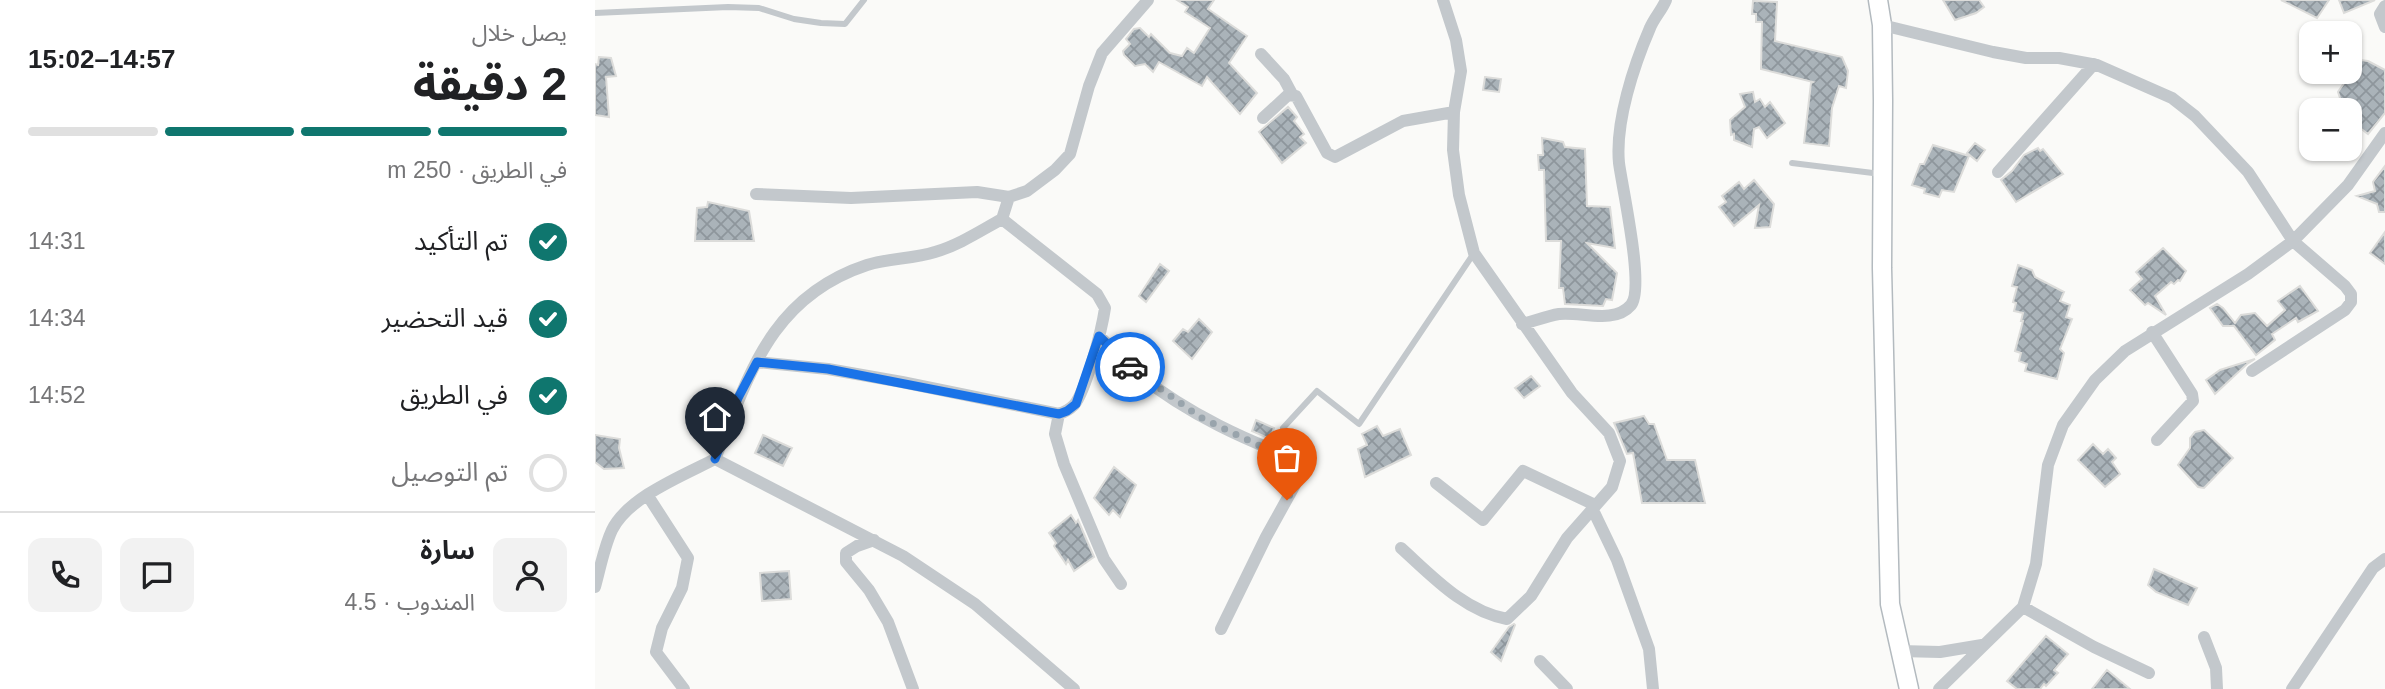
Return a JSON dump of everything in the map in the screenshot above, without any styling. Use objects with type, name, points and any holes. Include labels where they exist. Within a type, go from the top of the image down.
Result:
[{"type":"street","points":[[756,194],[851,198],[977,192],[1009,197],[1027,191],[1055,170],[1070,154],[1089,86],[1102,53],[1148,0]]},
{"type":"street","points":[[1401,548],[1457,598],[1507,619],[1531,596],[1567,538],[1612,487],[1620,461],[1609,433],[1572,393],[1474,253],[1459,195],[1453,150],[1454,112],[1461,71],[1456,40],[1443,0]]},
{"type":"street","points":[[1523,324],[1559,314],[1613,315],[1630,307],[1634,300],[1635,281],[1628,205],[1619,163],[1618,142],[1624,105],[1651,25],[1666,0]]},
{"type":"street","points":[[1878,0],[1882,25],[1885,485],[1890,604],[1909,689]]},
{"type":"street","points":[[2385,6],[2380,14],[2385,27]]},
{"type":"street","points":[[1882,25],[1993,52],[2094,64],[2172,98],[2196,116],[2248,172],[2294,241],[2351,294],[2351,302],[2345,310],[2252,370]]},
{"type":"street","points":[[1261,54],[1285,79],[1331,157],[1335,158],[1403,121],[1454,112]]},
{"type":"street","points":[[1998,172],[2094,64]]},
{"type":"street","points":[[1263,118],[1292,94]]},
{"type":"street","points":[[1939,689],[2023,607],[2036,564],[2048,465],[2063,425],[2095,380],[2125,351],[2248,274],[2294,241],[2348,185],[2385,133]]},
{"type":"street","points":[[595,587],[612,530],[624,513],[648,496],[715,459],[738,398],[777,328],[788,316],[832,282],[866,265],[934,253],[962,242],[1002,219],[1009,197]]},
{"type":"street","points":[[757,362],[840,371],[1059,414],[1067,411],[1076,404],[1099,336],[1105,308],[1097,294],[1002,219]]},
{"type":"street","points":[[2153,332],[2192,394],[2193,401],[2157,440]]},
{"type":"street","points":[[1099,336],[1137,374],[1200,417],[1258,445],[1307,463],[1266,537],[1221,629]]},
{"type":"street","points":[[1059,414],[1055,434],[1064,464],[1104,559],[1121,584]]},
{"type":"street","points":[[715,459],[903,556],[975,604],[1074,689]]},
{"type":"street","points":[[1436,483],[1483,520],[1523,471],[1594,507],[1617,560],[1649,649],[1653,689]]},
{"type":"street","points":[[648,496],[688,558],[682,588],[662,628],[656,652],[684,689]]},
{"type":"street","points":[[874,540],[846,553],[846,562],[869,590],[888,622],[913,689]]},
{"type":"street","points":[[2292,689],[2373,568],[2385,559]]},
{"type":"street","points":[[2023,607],[2094,647],[2149,673]]},
{"type":"street","points":[[2204,637],[2216,668],[2217,689]]},
{"type":"street","points":[[1900,652],[1940,652],[1982,645]]},
{"type":"street","points":[[1540,661],[1567,689]]},
{"type":"lane","points":[[595,13],[727,6],[759,8],[794,19],[845,24],[864,0]]},
{"type":"lane","points":[[1792,163],[1882,175]]},
{"type":"lane","points":[[1283,428],[1318,391],[1359,424],[1474,253]]},
{"type":"building","points":[[1177,0],[1214,0],[1208,9],[1247,36],[1229,63],[1257,93],[1240,114],[1207,77],[1202,86],[1159,62],[1153,72],[1145,64],[1135,66],[1124,55],[1123,51],[1130,44],[1126,39],[1134,29],[1140,28],[1149,37],[1151,34],[1170,53],[1182,56],[1187,48],[1194,53],[1210,28],[1185,12],[1188,7]]},
{"type":"building","points":[[1943,0],[1979,0],[1984,7],[1976,13],[1955,20]]},
{"type":"building","points":[[2281,0],[2329,0],[2317,18]]},
{"type":"building","points":[[2339,0],[2375,0],[2344,13]]},
{"type":"building","points":[[1753,1],[1777,2],[1775,41],[1842,57],[1848,71],[1846,88],[1839,86],[1832,108],[1829,146],[1804,143],[1813,82],[1761,69],[1762,22],[1756,22],[1756,14],[1752,14]]},
{"type":"building","points":[[599,57],[611,58],[616,76],[606,77],[609,117],[595,115],[595,64],[598,65]]},
{"type":"building","points":[[2362,60],[2385,70],[2385,113],[2368,134],[2362,129],[2362,98],[2340,98],[2338,92],[2344,84],[2362,84]]},
{"type":"building","points":[[1485,77],[1501,79],[1499,92],[1483,90]]},
{"type":"building","points":[[1753,92],[1755,102],[1760,99],[1765,107],[1770,102],[1785,123],[1767,138],[1759,127],[1754,129],[1752,147],[1734,140],[1730,120],[1745,107],[1740,94]]},
{"type":"building","points":[[1288,107],[1297,117],[1294,121],[1304,134],[1300,137],[1306,143],[1282,163],[1259,132]]},
{"type":"building","points":[[1542,138],[1563,142],[1565,147],[1585,149],[1587,206],[1610,207],[1615,248],[1587,243],[1617,273],[1612,300],[1606,299],[1603,306],[1565,304],[1563,288],[1559,288],[1561,241],[1546,241],[1544,170],[1539,170],[1538,155],[1543,155]]},
{"type":"building","points":[[1975,143],[1985,150],[1977,161],[1967,153]]},
{"type":"building","points":[[1933,145],[1969,156],[1954,192],[1942,190],[1939,197],[1924,193],[1925,189],[1912,185],[1920,164],[1924,164]]},
{"type":"building","points":[[2038,148],[2040,151],[2043,149],[2063,174],[2016,202],[2001,180],[2024,155]]},
{"type":"building","points":[[2385,166],[2385,212],[2379,212],[2377,204],[2357,196],[2375,191],[2373,182]]},
{"type":"building","points":[[1754,180],[1774,204],[1770,227],[1755,228],[1759,205],[1734,226],[1719,207],[1726,202],[1722,196],[1739,182],[1744,189]]},
{"type":"building","points":[[708,202],[749,211],[754,241],[695,241],[697,208],[707,207]]},
{"type":"building","points":[[2385,232],[2385,264],[2370,253]]},
{"type":"building","points":[[2163,248],[2186,271],[2180,281],[2174,284],[2171,282],[2155,296],[2166,315],[2148,303],[2145,305],[2130,290],[2142,279],[2136,272]]},
{"type":"building","points":[[1160,264],[1169,271],[1146,302],[1139,296]]},
{"type":"building","points":[[2018,265],[2032,270],[2035,277],[2064,292],[2060,301],[2070,305],[2066,317],[2072,319],[2060,349],[2064,353],[2057,379],[2025,371],[2027,364],[2019,361],[2021,353],[2015,351],[2023,321],[2023,313],[2014,311],[2016,303],[2013,302],[2017,287],[2012,286]]},
{"type":"building","points":[[2300,286],[2318,311],[2298,322],[2296,318],[2272,334],[2275,340],[2256,355],[2234,326],[2223,326],[2210,308],[2217,304],[2235,323],[2241,315],[2255,313],[2267,326],[2285,310],[2278,301]]},
{"type":"building","points":[[1199,319],[1212,332],[1192,359],[1173,341],[1183,329],[1188,332]]},
{"type":"building","points":[[2255,359],[2215,394],[2206,380],[2220,370]]},
{"type":"building","points":[[1531,376],[1540,386],[1524,398],[1515,388]]},
{"type":"building","points":[[1644,416],[1649,424],[1654,424],[1667,460],[1695,460],[1705,503],[1642,503],[1633,453],[1627,454],[1614,423]]},
{"type":"building","points":[[1256,420],[1274,428],[1270,439],[1252,431]]},
{"type":"building","points":[[1377,426],[1383,436],[1400,429],[1411,455],[1365,477],[1358,449],[1367,445],[1362,434]]},
{"type":"building","points":[[2204,430],[2233,458],[2204,488],[2198,487],[2178,465],[2190,448],[2190,438],[2195,432]]},
{"type":"building","points":[[595,435],[620,439],[619,448],[624,468],[604,469],[595,462]]},
{"type":"building","points":[[763,435],[792,448],[783,466],[755,453]]},
{"type":"building","points":[[2093,444],[2103,454],[2108,449],[2116,458],[2112,462],[2120,474],[2105,487],[2078,460]]},
{"type":"building","points":[[1114,467],[1136,485],[1120,517],[1113,510],[1109,515],[1094,498]]},
{"type":"building","points":[[1071,515],[1076,523],[1078,520],[1094,557],[1074,571],[1068,560],[1066,564],[1054,546],[1056,543],[1049,533]]},
{"type":"building","points":[[2154,569],[2197,588],[2188,605],[2156,592],[2148,585]]},
{"type":"building","points":[[789,571],[791,599],[762,601],[760,573]]},
{"type":"building","points":[[1515,625],[1501,661],[1491,652]]},
{"type":"building","points":[[2046,636],[2068,654],[2054,670],[2058,673],[2040,689],[2017,689],[2007,681]]},
{"type":"building","points":[[2107,670],[2130,689],[2092,689]]},
{"type":"way so far","points":[[1130,367],[1200,417],[1258,445],[1307,463],[1287,500]]},
{"type":"route","points":[[715,459],[738,398],[757,362],[828,369],[1059,414],[1076,404],[1099,336],[1130,367]]}]
